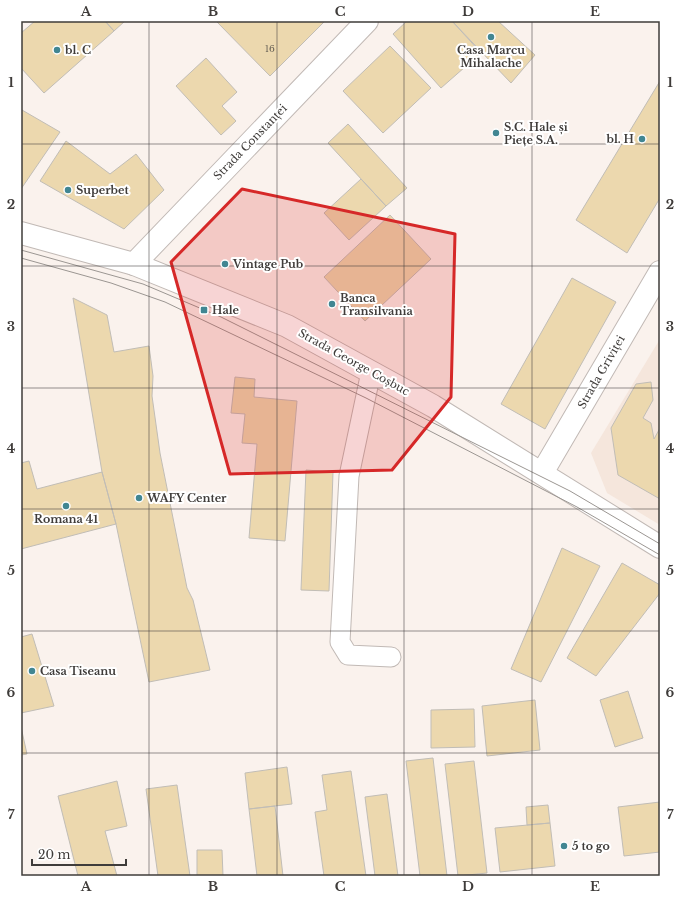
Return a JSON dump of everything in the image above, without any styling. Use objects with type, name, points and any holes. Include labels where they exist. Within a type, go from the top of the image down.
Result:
[{"type":"main road","name":"Strada Constanței","points":[[134,264],[367,21]]},
{"type":"main road","name":"Strada George Coșbuc","points":[[21,233],[134,264],[287,326],[433,406],[660,547]]},
{"type":"main road","name":"Strada Griviței","points":[[542,473],[660,272]]},
{"type":"lane","points":[[371,372],[349,476],[340,642],[348,656],[391,657]]},
{"type":"highlighted area","points":[[242,189],[455,234],[451,397],[392,470],[230,474],[171,262]]},
{"type":"shaded area","points":[[660,339],[660,525],[607,493],[591,453]]},
{"type":"building","name":"bl. C","points":[[35,21],[105,21],[114,31],[44,93],[21,68],[21,33]]},
{"type":"building","points":[[105,21],[125,21],[114,31]]},
{"type":"building","points":[[325,21],[270,76],[217,22]]},
{"type":"building","points":[[407,21],[452,21],[481,53],[441,88],[393,34]]},
{"type":"building","name":"Casa Marcu Mihalache","points":[[452,21],[498,21],[535,55],[511,83]]},
{"type":"building","points":[[390,46],[431,88],[383,133],[343,91]]},
{"type":"building","points":[[206,58],[237,92],[222,106],[236,121],[221,135],[176,86]]},
{"type":"building","name":"bl. H","points":[[660,81],[660,198],[627,253],[576,220]]},
{"type":"building","points":[[22,110],[60,132],[21,189],[21,113]]},
{"type":"building","points":[[348,124],[407,188],[386,206],[328,143]]},
{"type":"building","points":[[66,141],[110,174],[136,154],[164,190],[124,229],[40,181]]},
{"type":"building","points":[[361,179],[386,206],[349,240],[324,213]]},
{"type":"building","points":[[390,215],[431,259],[365,321],[324,277]]},
{"type":"building","points":[[572,278],[616,302],[545,429],[501,404]]},
{"type":"building","name":"WAFY Center","points":[[73,298],[107,315],[114,352],[149,346],[153,376],[152,396],[160,453],[187,588],[193,600],[210,670],[149,682],[116,524],[102,472]]},
{"type":"building","points":[[235,377],[255,379],[254,397],[297,401],[285,541],[249,538],[257,444],[242,443],[245,414],[231,413]]},
{"type":"building","points":[[651,382],[653,400],[643,418],[651,423],[654,439],[660,428],[660,499],[618,475],[611,428],[636,384]]},
{"type":"building","name":"Romana 41","points":[[29,461],[37,489],[102,472],[116,524],[21,549],[21,463]]},
{"type":"building","points":[[306,470],[333,472],[329,591],[301,590]]},
{"type":"building","points":[[562,548],[600,566],[541,682],[511,669]]},
{"type":"building","points":[[622,563],[660,585],[660,593],[596,676],[567,658]]},
{"type":"building","name":"Casa Tiseanu","points":[[32,634],[54,706],[21,713],[21,637]]},
{"type":"building","points":[[628,691],[643,738],[615,747],[600,700]]},
{"type":"building","points":[[535,700],[540,750],[487,756],[482,706]]},
{"type":"building","points":[[474,709],[475,747],[431,748],[431,710]]},
{"type":"building","points":[[21,727],[27,754],[21,755]]},
{"type":"building","points":[[433,758],[447,876],[420,876],[406,761]]},
{"type":"building","points":[[474,761],[487,873],[458,876],[445,764]]},
{"type":"building","points":[[287,767],[292,804],[249,809],[245,773]]},
{"type":"building","points":[[351,771],[366,876],[324,876],[315,812],[327,810],[322,775]]},
{"type":"building","points":[[117,781],[127,826],[105,831],[117,876],[78,876],[58,796]]},
{"type":"building","points":[[177,785],[190,876],[158,876],[146,789]]},
{"type":"building","points":[[387,794],[398,876],[375,876],[365,797]]},
{"type":"building","points":[[660,802],[660,852],[624,856],[618,807]]},
{"type":"building","points":[[548,805],[550,823],[527,825],[526,807]]},
{"type":"building","points":[[275,806],[283,876],[257,876],[249,809]]},
{"type":"building","points":[[550,823],[555,866],[500,872],[495,828]]},
{"type":"building","points":[[197,850],[222,850],[223,876],[197,876]]},
{"type":"tram line","points":[[21,250],[143,284],[221,317],[570,491],[660,544]]},
{"type":"tram line","points":[[21,258],[111,283],[165,302],[366,398],[577,507],[660,555]]},
{"type":"place","name":"Casa Marcu Mihalache","points":[[491,37]]},
{"type":"place","name":"bl. C","points":[[57,50]]},
{"type":"place","name":"S.C. Hale și Piețe S.A.","points":[[496,133]]},
{"type":"place","name":"bl. H","points":[[642,139]]},
{"type":"place","name":"Superbet","points":[[68,190]]},
{"type":"place","name":"Vintage Pub","points":[[225,264]]},
{"type":"place","name":"Banca Transilvania","points":[[332,304]]},
{"type":"place","name":"Hale","points":[[204,310]]},
{"type":"place","name":"WAFY Center","points":[[139,498]]},
{"type":"place","name":"Romana 41","points":[[66,506]]},
{"type":"place","name":"Casa Tiseanu","points":[[32,671]]},
{"type":"place","name":"5 to go","points":[[564,846]]}]
